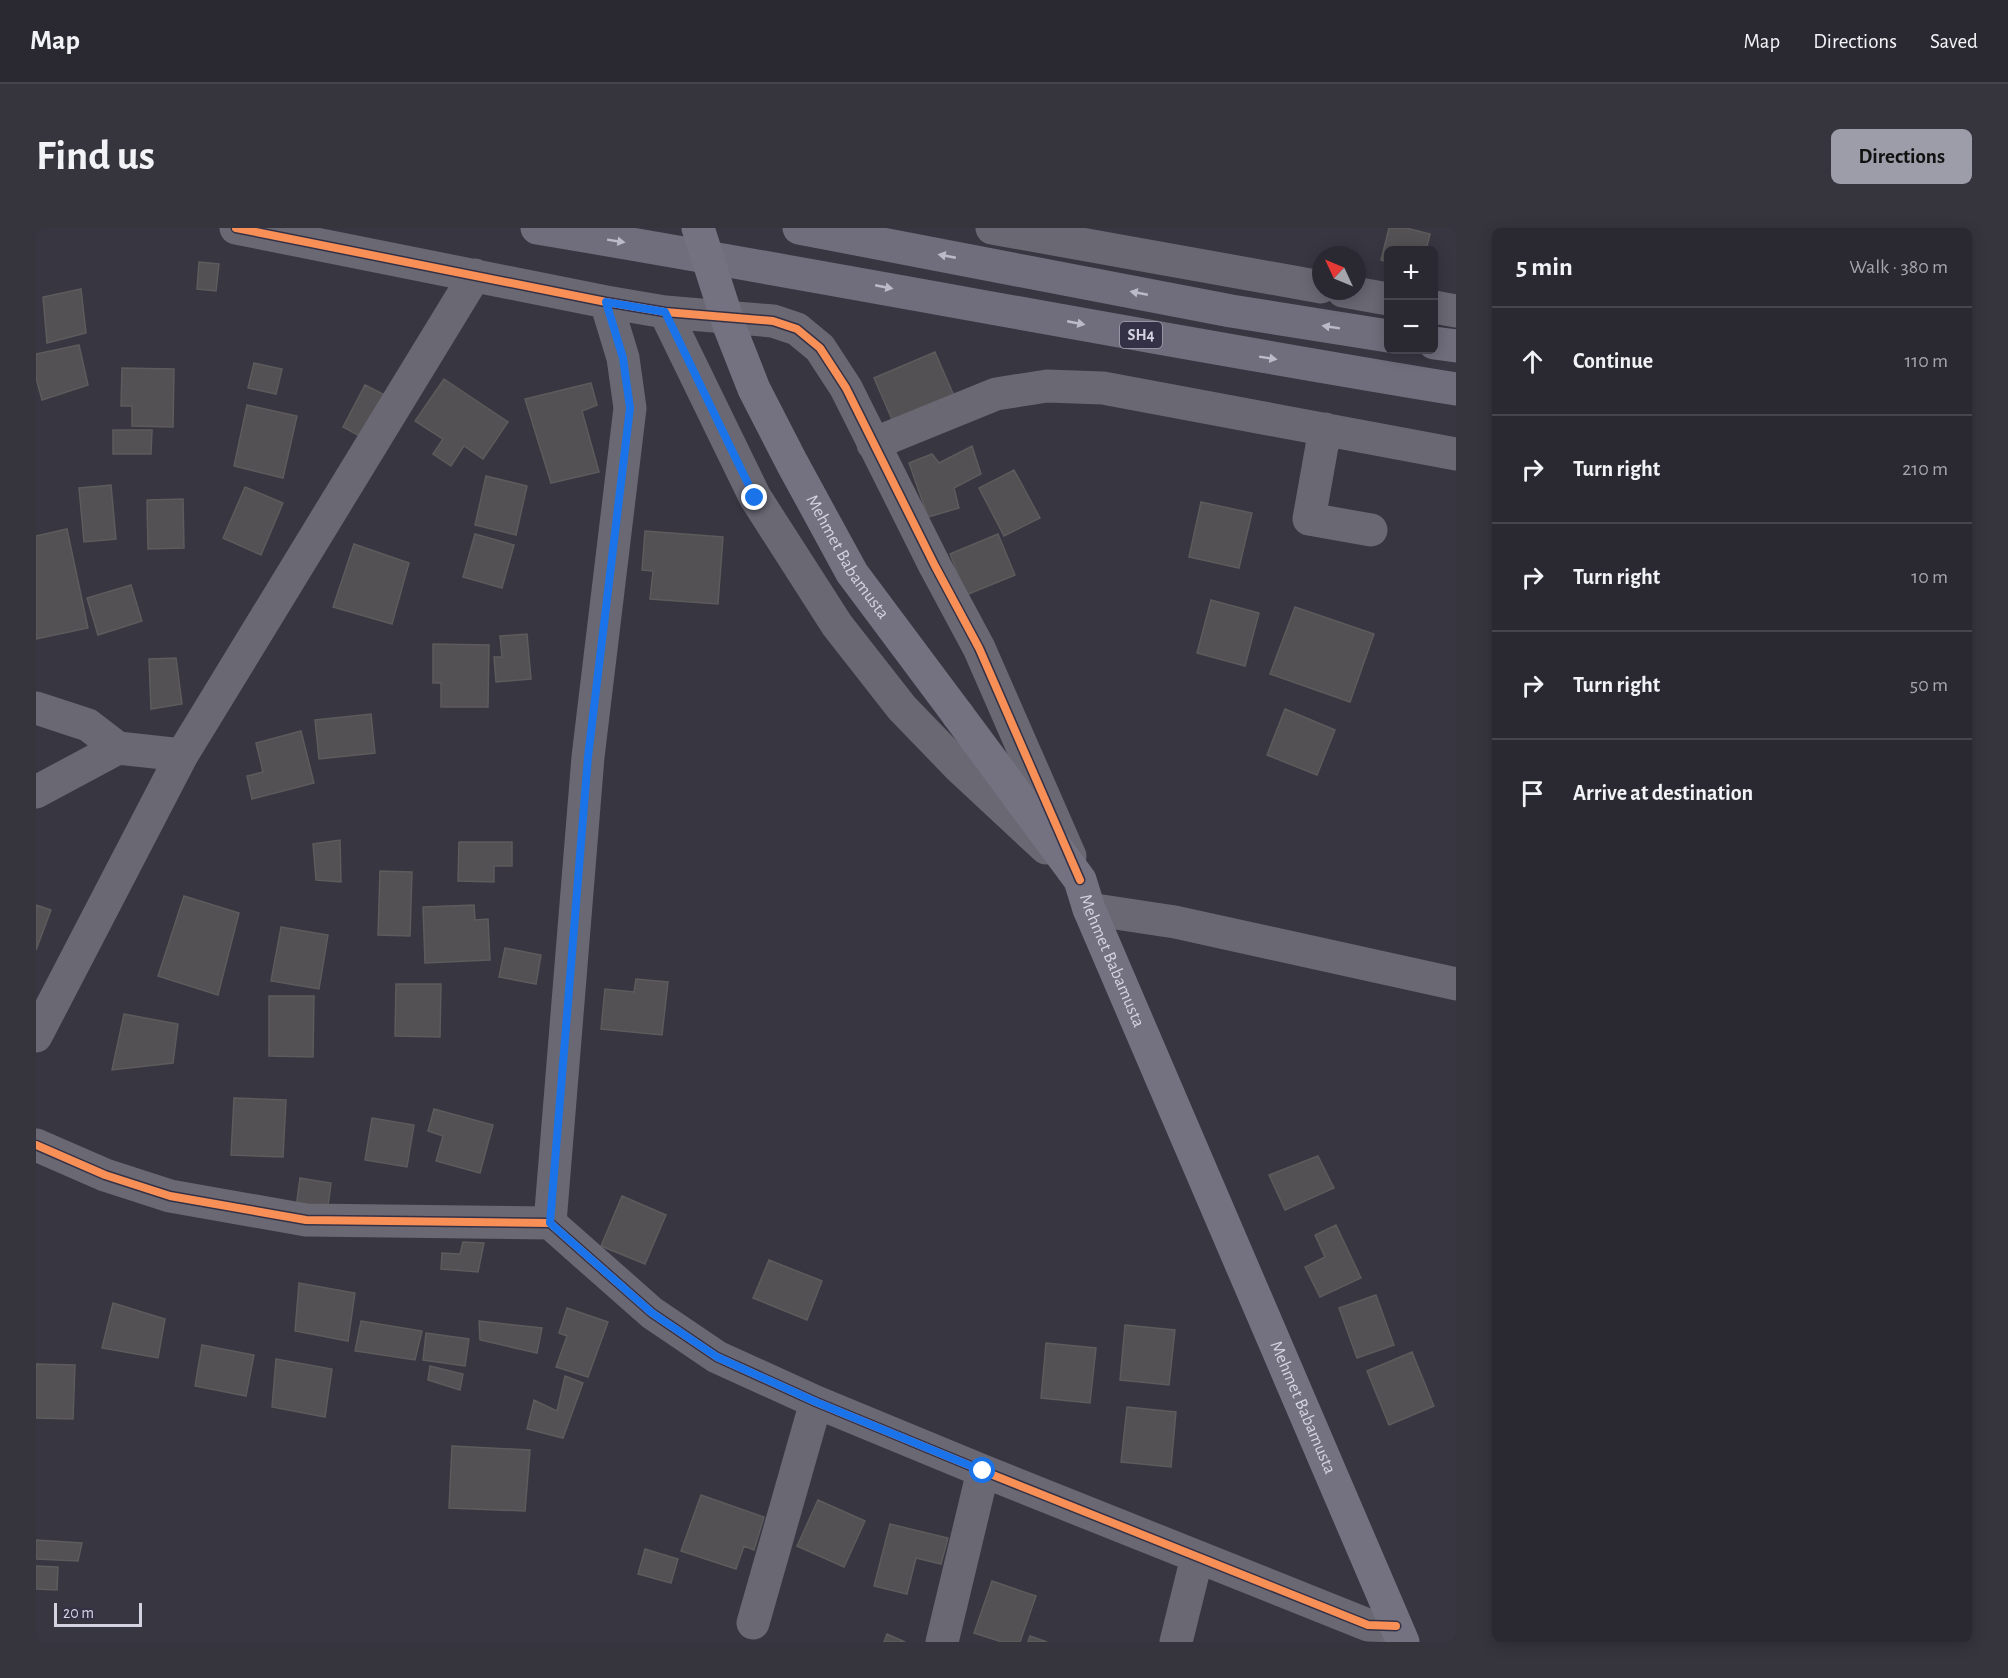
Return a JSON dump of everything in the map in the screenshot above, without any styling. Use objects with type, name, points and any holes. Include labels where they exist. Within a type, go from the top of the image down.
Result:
[{"type":"highway","name":"SH4","points":[[537,228],[826,276],[1224,351],[1456,388]]},
{"type":"highway","name":"SH4","points":[[799,228],[1231,311],[1384,335]]},
{"type":"highway","points":[[1438,344],[1456,346]]},
{"type":"main road","name":"Mehmet Babamusta","points":[[698,228],[730,328],[754,389],[852,573],[958,715],[1084,895],[1400,1634]]},
{"type":"street","points":[[236,228],[606,302],[665,312],[773,321],[798,329],[820,348],[846,388],[979,648],[1084,895]]},
{"type":"street","points":[[992,228],[1312,285]]},
{"type":"street","points":[[36,1036],[182,755],[475,275]]},
{"type":"street","points":[[1366,295],[1384,298]]},
{"type":"street","points":[[550,1223],[588,757],[630,408],[621,349],[606,302]]},
{"type":"street","points":[[1438,308],[1456,311]]},
{"type":"street","points":[[665,312],[755,498],[837,625],[902,708],[1084,895],[1175,922],[1456,984]]},
{"type":"street","points":[[873,444],[996,394],[1047,386],[1103,388],[1456,454]]},
{"type":"street","points":[[1325,429],[1309,519],[1371,530]]},
{"type":"street","points":[[36,708],[88,725],[118,748],[182,755]]},
{"type":"street","points":[[36,792],[118,748]]},
{"type":"street","points":[[36,1145],[105,1175],[170,1196],[306,1220],[550,1223],[661,1320],[717,1357],[816,1402],[983,1471],[1368,1625],[1400,1634]]},
{"type":"street","points":[[753,1623],[816,1402]]},
{"type":"street","points":[[942,1642],[983,1471]]},
{"type":"street","points":[[1176,1642],[1197,1557]]},
{"type":"building","points":[[1389,228],[1406,228],[1430,234],[1427,246],[1384,246]]},
{"type":"building","points":[[199,262],[219,264],[216,291],[197,289]]},
{"type":"building","points":[[81,289],[86,333],[47,343],[43,297]]},
{"type":"building","points":[[79,345],[88,385],[42,400],[36,378],[36,354]]},
{"type":"building","points":[[935,352],[955,398],[894,424],[874,378]]},
{"type":"building","points":[[254,363],[282,369],[276,394],[248,388]]},
{"type":"building","points":[[122,368],[174,369],[173,427],[132,426],[132,406],[121,406]]},
{"type":"building","points":[[444,379],[508,422],[483,459],[464,446],[451,466],[433,454],[443,439],[415,421]]},
{"type":"building","points":[[591,383],[597,405],[582,411],[599,472],[551,483],[525,399]]},
{"type":"building","points":[[365,385],[387,396],[365,439],[343,427]]},
{"type":"building","points":[[247,405],[297,416],[283,478],[234,466]]},
{"type":"building","points":[[113,430],[152,430],[151,454],[113,454]]},
{"type":"building","points":[[972,446],[981,474],[954,488],[959,508],[928,517],[909,463],[932,454],[939,463]]},
{"type":"building","points":[[1014,470],[1040,518],[1004,536],[979,488]]},
{"type":"building","points":[[486,476],[527,486],[516,535],[475,525]]},
{"type":"building","points":[[111,485],[116,539],[84,542],[79,488]]},
{"type":"building","points":[[245,487],[283,503],[261,555],[223,538]]},
{"type":"building","points":[[183,499],[184,548],[148,549],[147,500]]},
{"type":"building","points":[[1201,502],[1252,513],[1239,568],[1189,557]]},
{"type":"building","points":[[67,529],[88,628],[36,639],[36,536]]},
{"type":"building","points":[[645,531],[723,537],[718,604],[650,599],[653,571],[642,570]]},
{"type":"building","points":[[475,534],[514,545],[502,588],[463,577]]},
{"type":"building","points":[[998,534],[1015,575],[966,595],[950,554]]},
{"type":"building","points":[[354,544],[409,563],[392,624],[333,607]]},
{"type":"building","points":[[131,585],[142,621],[98,635],[87,598]]},
{"type":"building","points":[[1211,600],[1259,613],[1245,666],[1197,653]]},
{"type":"building","points":[[1295,607],[1374,634],[1350,702],[1270,674]]},
{"type":"building","points":[[527,634],[531,679],[496,682],[494,657],[502,657],[500,636]]},
{"type":"building","points":[[433,644],[489,645],[488,707],[441,707],[441,683],[433,683]]},
{"type":"building","points":[[176,658],[182,704],[151,709],[149,659]]},
{"type":"building","points":[[1285,709],[1335,730],[1317,775],[1267,755]]},
{"type":"building","points":[[371,714],[375,753],[319,759],[315,720]]},
{"type":"building","points":[[301,731],[314,783],[252,799],[247,776],[263,772],[256,743]]},
{"type":"building","points":[[340,840],[341,882],[316,880],[313,844]]},
{"type":"building","points":[[459,842],[512,842],[512,866],[494,866],[494,882],[458,881]]},
{"type":"building","points":[[380,871],[412,872],[410,936],[378,935]]},
{"type":"building","points":[[184,896],[239,913],[218,995],[158,976]]},
{"type":"building","points":[[36,905],[51,910],[36,950]]},
{"type":"building","points":[[474,905],[475,920],[488,919],[490,960],[425,963],[423,907]]},
{"type":"building","points":[[281,927],[328,935],[319,989],[271,981]]},
{"type":"building","points":[[505,948],[541,955],[536,984],[499,977]]},
{"type":"building","points":[[636,979],[668,982],[662,1035],[601,1029],[605,989],[634,992]]},
{"type":"building","points":[[396,984],[441,984],[440,1037],[395,1036]]},
{"type":"building","points":[[269,996],[314,996],[313,1057],[269,1056]]},
{"type":"building","points":[[124,1014],[178,1024],[173,1063],[112,1070]]},
{"type":"building","points":[[234,1098],[286,1100],[283,1157],[231,1155]]},
{"type":"building","points":[[434,1109],[493,1125],[480,1173],[436,1161],[443,1136],[428,1131]]},
{"type":"building","points":[[372,1118],[414,1125],[407,1167],[365,1160]]},
{"type":"building","points":[[1318,1156],[1334,1188],[1285,1210],[1269,1175]]},
{"type":"building","points":[[300,1178],[331,1183],[327,1213],[296,1208]]},
{"type":"building","points":[[622,1196],[666,1215],[645,1264],[601,1246]]},
{"type":"building","points":[[1336,1225],[1361,1278],[1320,1297],[1305,1267],[1325,1257],[1315,1235]]},
{"type":"building","points":[[463,1242],[484,1243],[478,1272],[441,1269],[442,1253],[460,1254]]},
{"type":"building","points":[[769,1260],[822,1281],[807,1320],[753,1298]]},
{"type":"building","points":[[299,1283],[355,1293],[348,1341],[295,1331]]},
{"type":"building","points":[[1376,1295],[1394,1345],[1357,1358],[1339,1308]]},
{"type":"building","points":[[113,1303],[165,1319],[158,1358],[102,1348]]},
{"type":"building","points":[[567,1308],[608,1322],[588,1377],[556,1367],[567,1336],[559,1333]]},
{"type":"building","points":[[361,1321],[422,1331],[415,1360],[355,1351]]},
{"type":"building","points":[[479,1321],[542,1328],[537,1353],[480,1340]]},
{"type":"building","points":[[1125,1325],[1175,1330],[1169,1385],[1120,1380]]},
{"type":"building","points":[[426,1333],[469,1339],[465,1366],[423,1360]]},
{"type":"building","points":[[1046,1343],[1096,1348],[1090,1403],[1041,1398]]},
{"type":"building","points":[[202,1345],[254,1355],[246,1396],[195,1386]]},
{"type":"building","points":[[1412,1352],[1434,1406],[1389,1425],[1367,1371]]},
{"type":"building","points":[[276,1359],[332,1369],[325,1417],[272,1407]]},
{"type":"building","points":[[36,1364],[75,1365],[73,1419],[36,1418]]},
{"type":"building","points":[[430,1366],[463,1374],[460,1390],[428,1380]]},
{"type":"building","points":[[565,1376],[583,1383],[563,1438],[527,1429],[534,1400],[557,1411]]},
{"type":"building","points":[[1127,1407],[1176,1412],[1171,1467],[1121,1462]]},
{"type":"building","points":[[452,1446],[530,1450],[525,1511],[449,1508]]},
{"type":"building","points":[[701,1495],[764,1517],[754,1550],[744,1546],[736,1569],[681,1551]]},
{"type":"building","points":[[818,1500],[865,1521],[844,1567],[797,1546]]},
{"type":"building","points":[[890,1524],[948,1538],[941,1564],[916,1558],[907,1594],[874,1586]]},
{"type":"building","points":[[36,1540],[82,1543],[78,1561],[36,1559]]},
{"type":"building","points":[[645,1549],[678,1559],[671,1583],[638,1574]]},
{"type":"building","points":[[36,1566],[58,1567],[57,1590],[36,1589]]},
{"type":"building","points":[[992,1581],[1036,1596],[1020,1642],[1002,1642],[974,1633]]},
{"type":"building","points":[[887,1634],[905,1642],[884,1642]]},
{"type":"building","points":[[1030,1636],[1047,1642],[1028,1642]]},
{"type":"cycle path","points":[[236,228],[606,302],[665,312],[773,321],[797,329],[820,348],[846,388],[935,566],[979,648],[1080,880]]},
{"type":"cycle path","points":[[36,1145],[105,1175],[170,1196],[306,1220],[550,1223],[652,1313],[717,1357],[816,1402],[983,1471],[1368,1625],[1396,1626]]},
{"type":"route","points":[[755,498],[665,312],[606,302],[623,358],[630,408],[588,757],[550,1223],[652,1313],[717,1357],[816,1402],[983,1471]]}]
